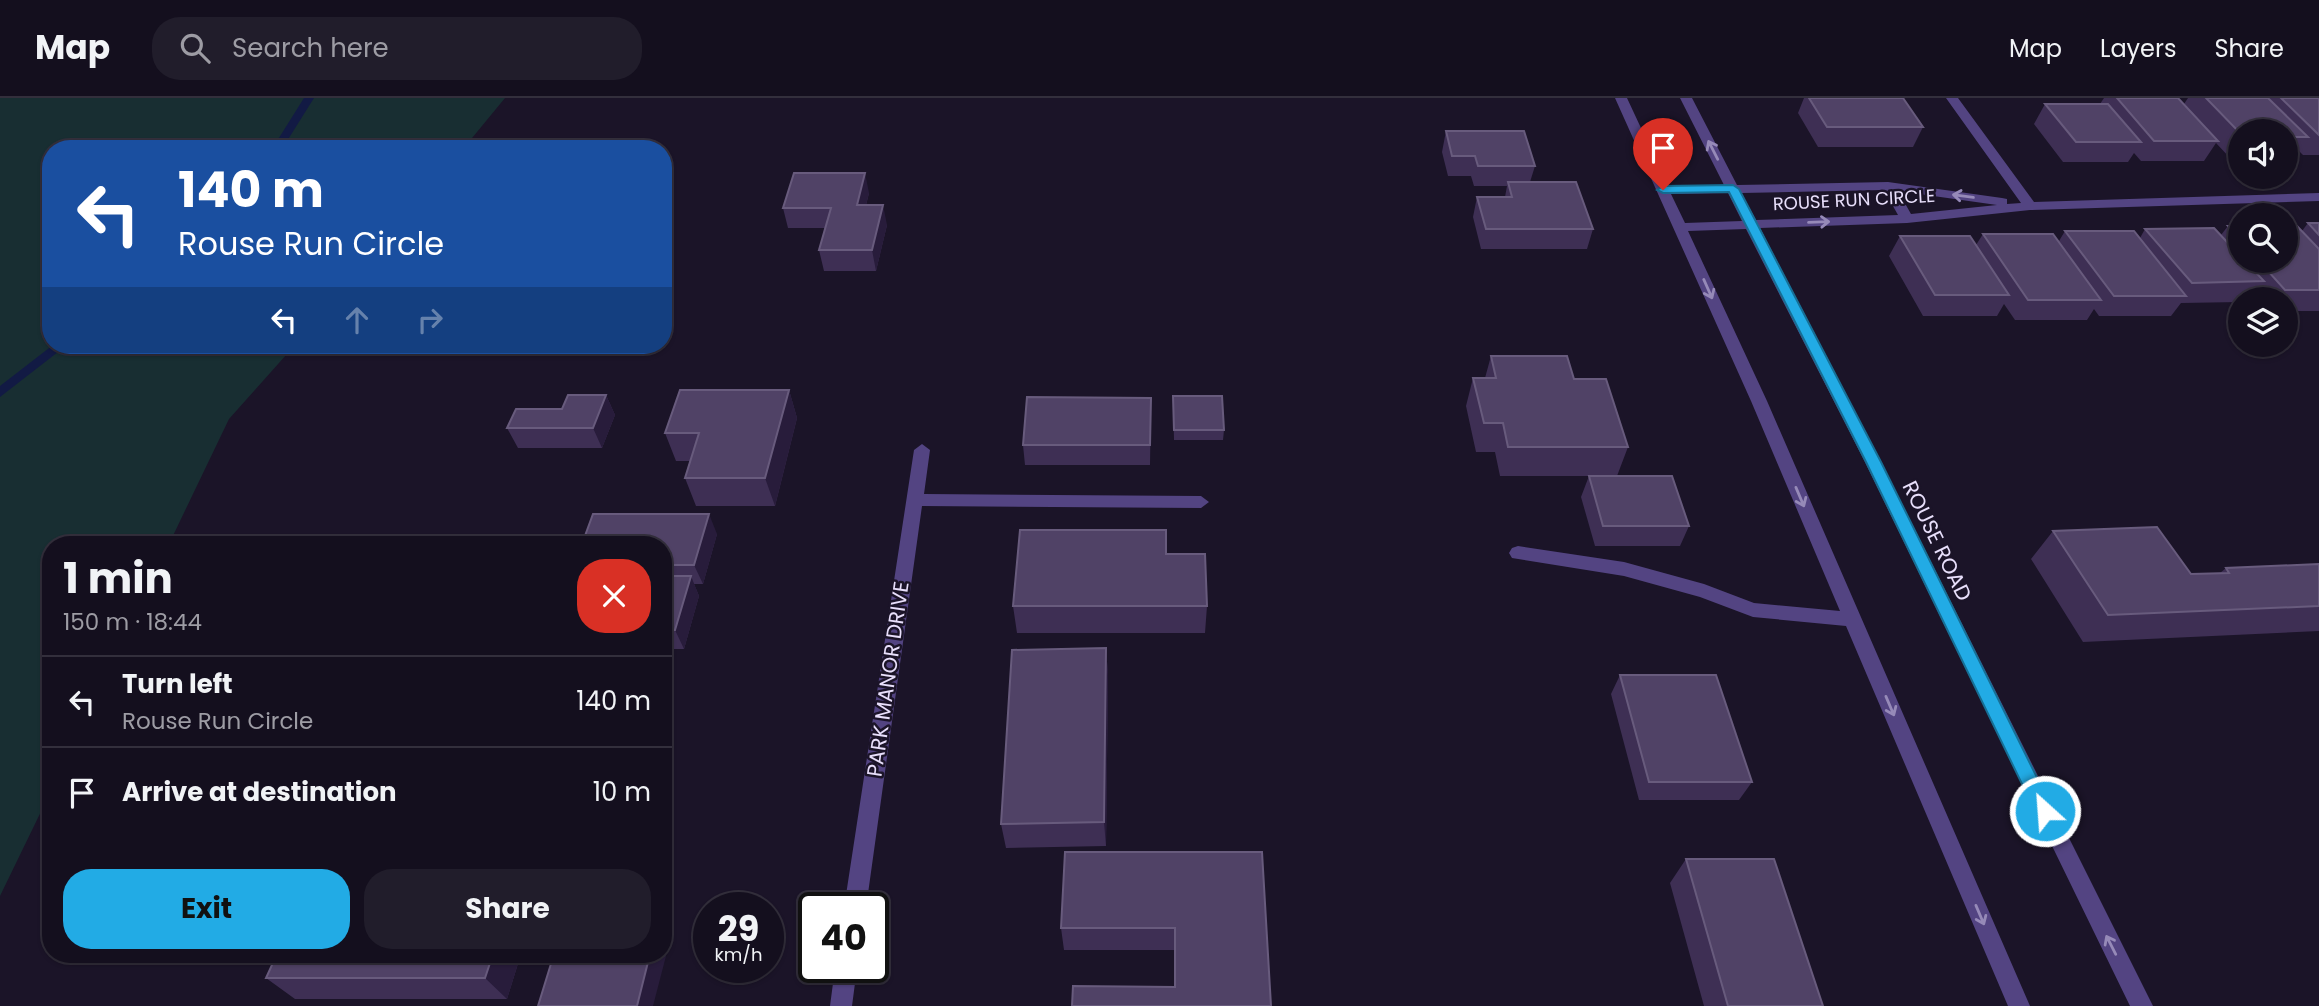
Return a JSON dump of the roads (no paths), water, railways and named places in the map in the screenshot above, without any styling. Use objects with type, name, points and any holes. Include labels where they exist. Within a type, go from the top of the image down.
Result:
[{"type":"street","points":[[1621,98],[1853,619],[2019,1006]]},
{"type":"street","name":"ROUSE ROAD","points":[[1686,98],[1873,462],[2142,1006]]},
{"type":"street","points":[[1952,98],[2030,206]]},
{"type":"street","points":[[1888,186],[1907,219]]},
{"type":"street","name":"ROUSE RUN CIRCLE","points":[[1663,190],[1888,186],[2030,206]]},
{"type":"street","name":"ROUSE RUN CIRCLE","points":[[1680,227],[1907,219],[2030,206],[2319,197]]},
{"type":"street","name":"PARK MANOR DRIVE","points":[[857,892],[922,450]]},
{"type":"street","points":[[914,500],[1201,502]]},
{"type":"street","points":[[1518,553],[1624,569],[1704,592],[1753,610],[1853,619]]},
{"type":"street","points":[[841,1006],[844,983]]},
{"type":"waterway","points":[[283,140],[309,98]]},
{"type":"waterway","points":[[0,393],[50,354]]}]
